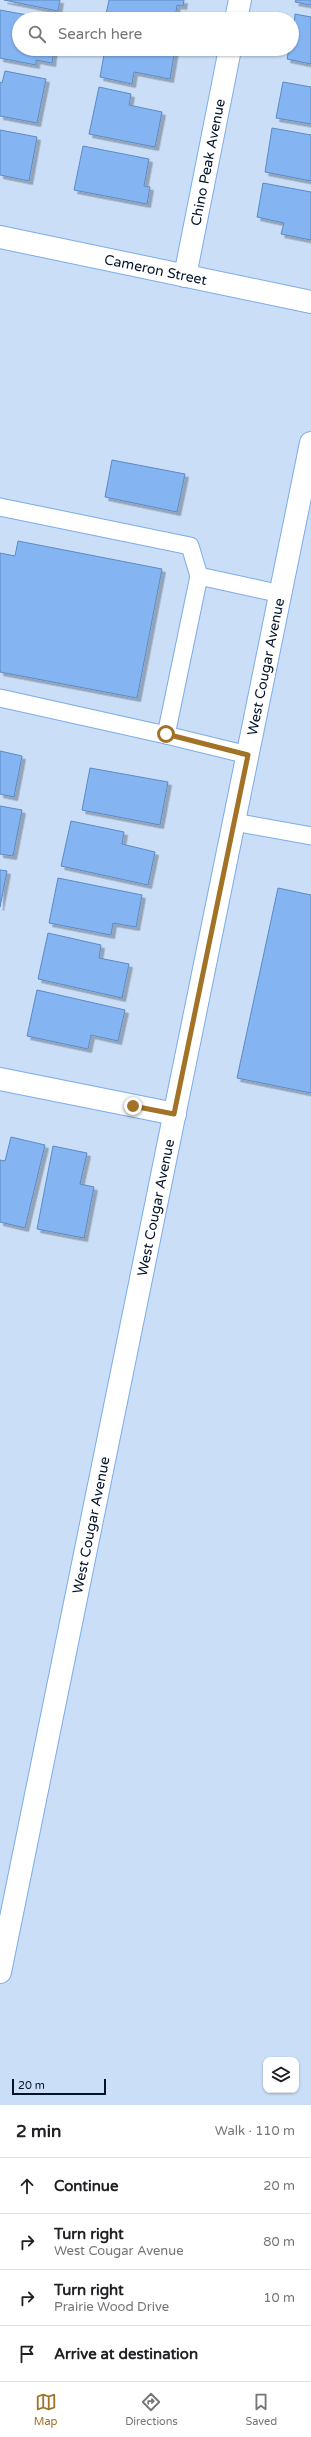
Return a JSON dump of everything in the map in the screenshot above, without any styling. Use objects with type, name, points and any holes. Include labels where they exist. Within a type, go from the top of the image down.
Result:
[{"type":"street","points":[[237,12],[240,0]]},
{"type":"street","name":"Chino Peak Avenue","points":[[185,276],[229,56]]},
{"type":"street","name":"Cameron Street","points":[[0,238],[311,302]]},
{"type":"street","name":"West Cougar Avenue","points":[[0,1972],[311,443]]},
{"type":"street","points":[[0,1079],[174,1114]]},
{"type":"lane","points":[[0,507],[190,546],[200,576],[166,734]]},
{"type":"lane","points":[[200,576],[281,594]]},
{"type":"lane","points":[[0,698],[166,734],[248,755]]},
{"type":"lane","points":[[234,822],[311,836]]},
{"type":"building","points":[[4,0],[60,0],[58,11]]},
{"type":"building","points":[[109,0],[184,0],[183,6],[177,5],[176,12],[106,12]]},
{"type":"building","points":[[296,0],[311,0],[311,5],[295,2]]},
{"type":"building","points":[[0,10],[12,12],[12,56],[53,56],[52,63],[36,60],[36,65],[0,58]]},
{"type":"building","points":[[299,15],[311,17],[311,64],[287,59],[288,56],[299,56]]},
{"type":"building","points":[[104,56],[174,56],[170,79],[134,72],[132,84],[100,77]]},
{"type":"building","points":[[5,71],[46,79],[37,123],[0,116],[0,82],[2,83]]},
{"type":"building","points":[[283,82],[311,87],[311,124],[276,118]]},
{"type":"building","points":[[99,87],[131,94],[129,105],[162,112],[155,147],[89,134]]},
{"type":"building","points":[[272,128],[311,135],[311,181],[265,172]]},
{"type":"building","points":[[0,130],[37,137],[29,181],[0,175]]},
{"type":"building","points":[[83,146],[149,159],[144,186],[150,187],[147,204],[74,190]]},
{"type":"building","points":[[263,183],[311,192],[311,240],[281,234],[284,223],[257,217]]},
{"type":"building","points":[[112,460],[185,474],[177,512],[105,497]]},
{"type":"building","points":[[18,541],[162,569],[137,698],[0,672],[0,553],[15,556]]},
{"type":"building","points":[[0,751],[22,756],[14,797],[0,794]]},
{"type":"building","points":[[90,768],[168,782],[160,825],[82,810]]},
{"type":"building","points":[[0,806],[22,810],[13,856],[0,854]]},
{"type":"building","points":[[71,821],[124,832],[122,844],[155,852],[148,885],[61,866]]},
{"type":"building","points":[[0,870],[7,871],[0,907]]},
{"type":"building","points":[[58,878],[142,895],[136,927],[113,923],[111,935],[49,923]]},
{"type":"building","points":[[278,888],[311,895],[311,1093],[237,1078]]},
{"type":"building","points":[[48,933],[101,945],[99,958],[129,964],[122,998],[38,979]]},
{"type":"building","points":[[37,990],[125,1010],[118,1041],[91,1035],[88,1049],[27,1036]]},
{"type":"building","points":[[11,1137],[45,1145],[25,1228],[0,1222],[0,1160],[5,1161]]},
{"type":"building","points":[[53,1146],[87,1153],[80,1184],[94,1187],[84,1238],[37,1229]]},
{"type":"route","points":[[133,1106],[174,1114],[248,755],[166,734]]}]
